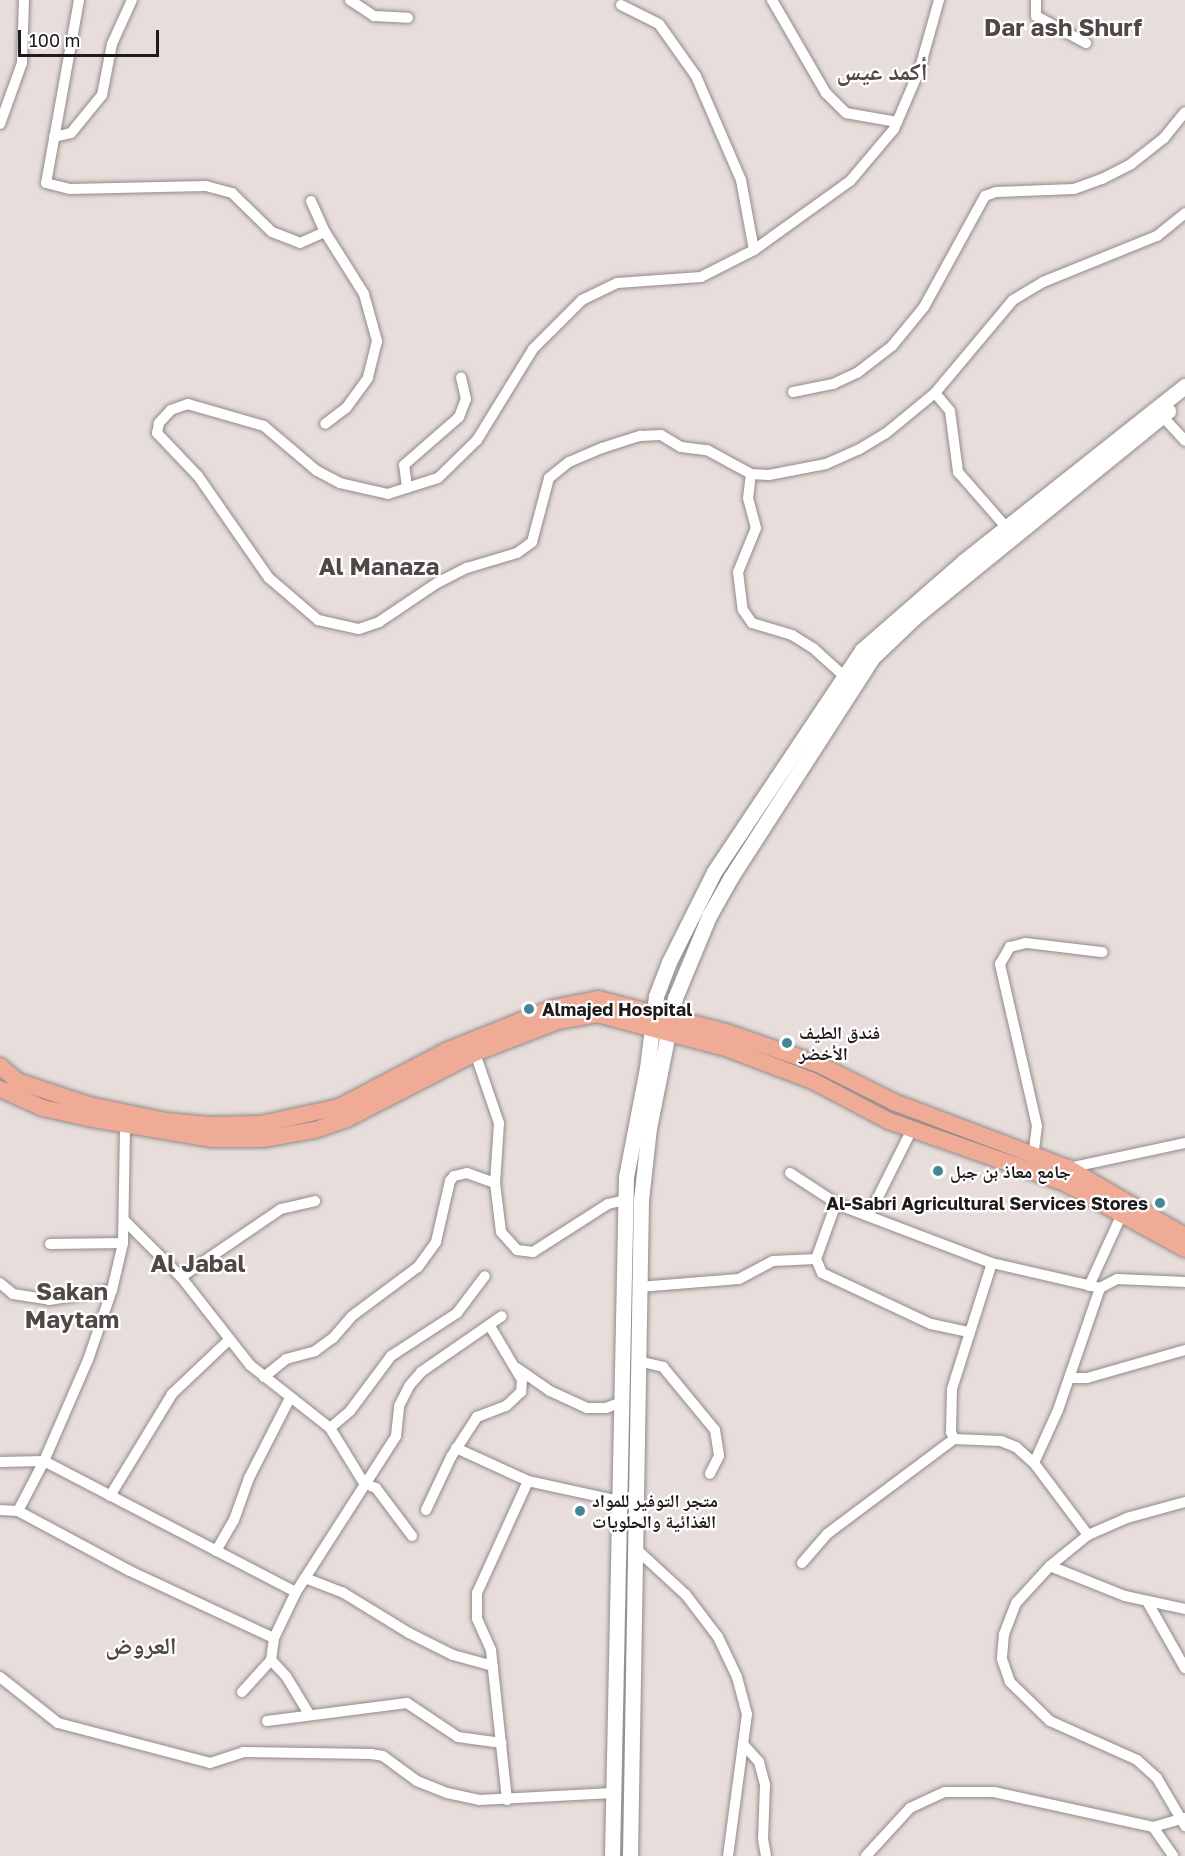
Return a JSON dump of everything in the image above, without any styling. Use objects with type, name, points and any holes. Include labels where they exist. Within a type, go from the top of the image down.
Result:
[{"type":"main road","points":[[786,778],[862,650],[891,621],[1185,386]]},
{"type":"main road","points":[[630,1856],[639,1287],[643,1178],[669,962],[714,872],[786,778],[872,658],[924,609],[1185,399]]},
{"type":"main road","points":[[0,1066],[17,1081],[89,1105],[177,1122],[261,1124],[339,1107],[446,1051],[553,1008],[598,999],[813,1081],[912,1129],[1031,1163],[1068,1168],[1185,1236]]},
{"type":"main road","points":[[0,1089],[43,1108],[125,1125],[212,1139],[263,1139],[315,1130],[349,1118],[475,1053],[578,1016],[597,1014],[661,1022],[818,1064],[894,1102],[1031,1163],[1185,1249]]},
{"type":"main road","points":[[612,1856],[626,1177],[661,1022]]},
{"type":"main road","points":[[626,1177],[643,1178]]},
{"type":"main road","points":[[618,1564],[634,1564]]},
{"type":"street","points":[[0,124],[22,63],[24,0]]},
{"type":"street","points":[[79,0],[46,183],[70,189],[206,186],[232,193],[272,232],[300,243],[325,232]]},
{"type":"street","points":[[54,137],[71,133],[102,95],[112,44],[132,0]]},
{"type":"street","points":[[350,0],[374,16],[408,18]]},
{"type":"street","points":[[772,0],[792,41],[826,93],[846,114],[897,122]]},
{"type":"street","points":[[939,0],[919,71],[897,122],[850,181],[754,250],[701,277],[617,283],[582,300],[533,349],[477,440],[438,478],[388,494],[340,483],[317,471],[264,426],[188,404],[171,410],[159,423],[157,433],[198,476],[269,578],[318,620],[359,629],[379,622],[437,583],[467,568],[517,553],[532,542],[549,478],[569,462],[602,448],[640,436],[661,435],[681,447],[707,450],[751,474],[799,471],[826,464],[885,434],[935,393],[1013,300],[1043,282],[1157,236],[1185,213]]},
{"type":"street","points":[[1036,0],[1036,16],[1086,43]]},
{"type":"street","points":[[621,5],[659,24],[696,76],[741,180],[754,250]]},
{"type":"street","points":[[793,392],[833,384],[857,373],[892,346],[924,307],[986,196],[996,192],[1074,189],[1102,179],[1131,164],[1183,117]]},
{"type":"street","points":[[311,201],[325,232],[364,294],[377,341],[368,378],[346,408],[325,424]]},
{"type":"street","points":[[407,488],[404,465],[459,417],[466,399],[461,378]]},
{"type":"street","points":[[935,393],[950,411],[957,472],[1006,527]]},
{"type":"street","points":[[1162,416],[1185,441]]},
{"type":"street","points":[[751,474],[748,498],[756,528],[738,572],[742,610],[752,622],[792,635],[813,648],[844,677]]},
{"type":"street","points":[[1031,1163],[1037,1126],[1000,964],[1010,947],[1026,943],[1102,952]]},
{"type":"street","points":[[475,1053],[499,1123],[495,1183],[501,1232],[517,1250],[533,1251],[549,1244],[608,1204],[625,1200]]},
{"type":"street","points":[[18,1511],[68,1413],[112,1290],[123,1243],[125,1221],[125,1125]]},
{"type":"street","points":[[869,1215],[912,1129]]},
{"type":"street","points":[[1068,1168],[1185,1143]]},
{"type":"street","points":[[264,1377],[286,1359],[315,1352],[333,1338],[352,1316],[418,1267],[436,1242],[450,1181],[454,1176],[467,1173],[495,1183]]},
{"type":"street","points":[[790,1173],[839,1205],[992,1263],[1095,1287],[1117,1279],[1185,1282]]},
{"type":"street","points":[[181,1277],[281,1209],[315,1201]]},
{"type":"street","points":[[839,1205],[834,1209],[816,1259],[822,1273],[931,1324],[970,1332]]},
{"type":"street","points":[[1034,1462],[1070,1378],[1095,1287],[1122,1214]]},
{"type":"street","points":[[125,1221],[181,1277],[229,1340],[264,1377],[330,1428],[364,1483],[376,1488],[412,1536]]},
{"type":"street","points":[[50,1244],[123,1243]]},
{"type":"street","points":[[639,1287],[739,1279],[773,1261],[816,1259]]},
{"type":"street","points":[[954,1439],[951,1432],[952,1389],[992,1263]]},
{"type":"street","points":[[330,1428],[350,1411],[391,1356],[457,1313],[485,1276]]},
{"type":"street","points":[[0,1283],[13,1294],[49,1300],[112,1290]]},
{"type":"street","points":[[242,1692],[271,1660],[274,1638],[296,1592],[396,1436],[399,1406],[409,1386],[421,1372],[502,1316]]},
{"type":"street","points":[[426,1510],[456,1448],[477,1417],[517,1400],[522,1380],[490,1326]]},
{"type":"street","points":[[110,1496],[172,1394],[229,1340]]},
{"type":"street","points":[[1070,1378],[1087,1378],[1185,1350]]},
{"type":"street","points":[[638,1361],[663,1367],[715,1430],[719,1456],[710,1474]]},
{"type":"street","points":[[513,1365],[550,1391],[587,1408],[606,1408],[622,1402]]},
{"type":"street","points":[[216,1551],[234,1521],[249,1478],[290,1398]]},
{"type":"street","points":[[802,1563],[827,1534],[954,1439],[1001,1441],[1016,1447],[1034,1462],[1088,1535]]},
{"type":"street","points":[[456,1448],[528,1482],[620,1501]]},
{"type":"street","points":[[0,1462],[44,1461],[296,1592]]},
{"type":"street","points":[[507,1800],[491,1650],[477,1619],[477,1593],[528,1482]]},
{"type":"street","points":[[866,1856],[910,1808],[945,1792],[994,1792],[1154,1827],[1184,1820],[1157,1778],[1137,1760],[1050,1721],[1010,1682],[1002,1659],[1004,1635],[1016,1603],[1050,1566],[1088,1535],[1127,1518],[1185,1502]]},
{"type":"street","points":[[0,1510],[18,1511],[130,1571],[274,1638]]},
{"type":"street","points":[[635,1548],[686,1595],[718,1637],[737,1677],[747,1714],[728,1856]]},
{"type":"street","points":[[1050,1566],[1148,1603],[1185,1609]]},
{"type":"street","points":[[305,1578],[342,1592],[409,1633],[453,1655],[493,1666]]},
{"type":"street","points":[[1148,1603],[1185,1668]]},
{"type":"street","points":[[271,1660],[286,1676],[309,1714]]},
{"type":"street","points":[[0,1677],[58,1723],[210,1763],[243,1752],[371,1754],[383,1756],[417,1781],[447,1793],[479,1800],[613,1793]]},
{"type":"street","points":[[267,1721],[407,1703],[458,1737],[502,1743]]},
{"type":"street","points":[[744,1744],[759,1762],[765,1785],[763,1839],[766,1856]]},
{"type":"street","points":[[1154,1827],[1173,1856]]},
{"type":"place","name":"Almajed Hospital","points":[[529,1009]]},
{"type":"place","name":"فندق الطيف الأخضر","points":[[787,1043]]},
{"type":"place","name":"جامع معاذ بن جبل","points":[[938,1171]]},
{"type":"place","name":"Al-Sabri Agricultural Services Stores","points":[[1160,1203]]},
{"type":"place","name":"متجر التوفير للمواد الغذائية والحلويات","points":[[580,1511]]},
{"type":"district","name":"Dar ash Shurf","points":[[1063,27]]},
{"type":"district","name":"أكمد عيس","points":[[882,71]]},
{"type":"district","name":"Al Manaza","points":[[379,566]]},
{"type":"district","name":"Al Jabal","points":[[198,1263]]},
{"type":"district","name":"Sakan Maytam","points":[[72,1305]]},
{"type":"district","name":"العروض","points":[[141,1645]]}]
